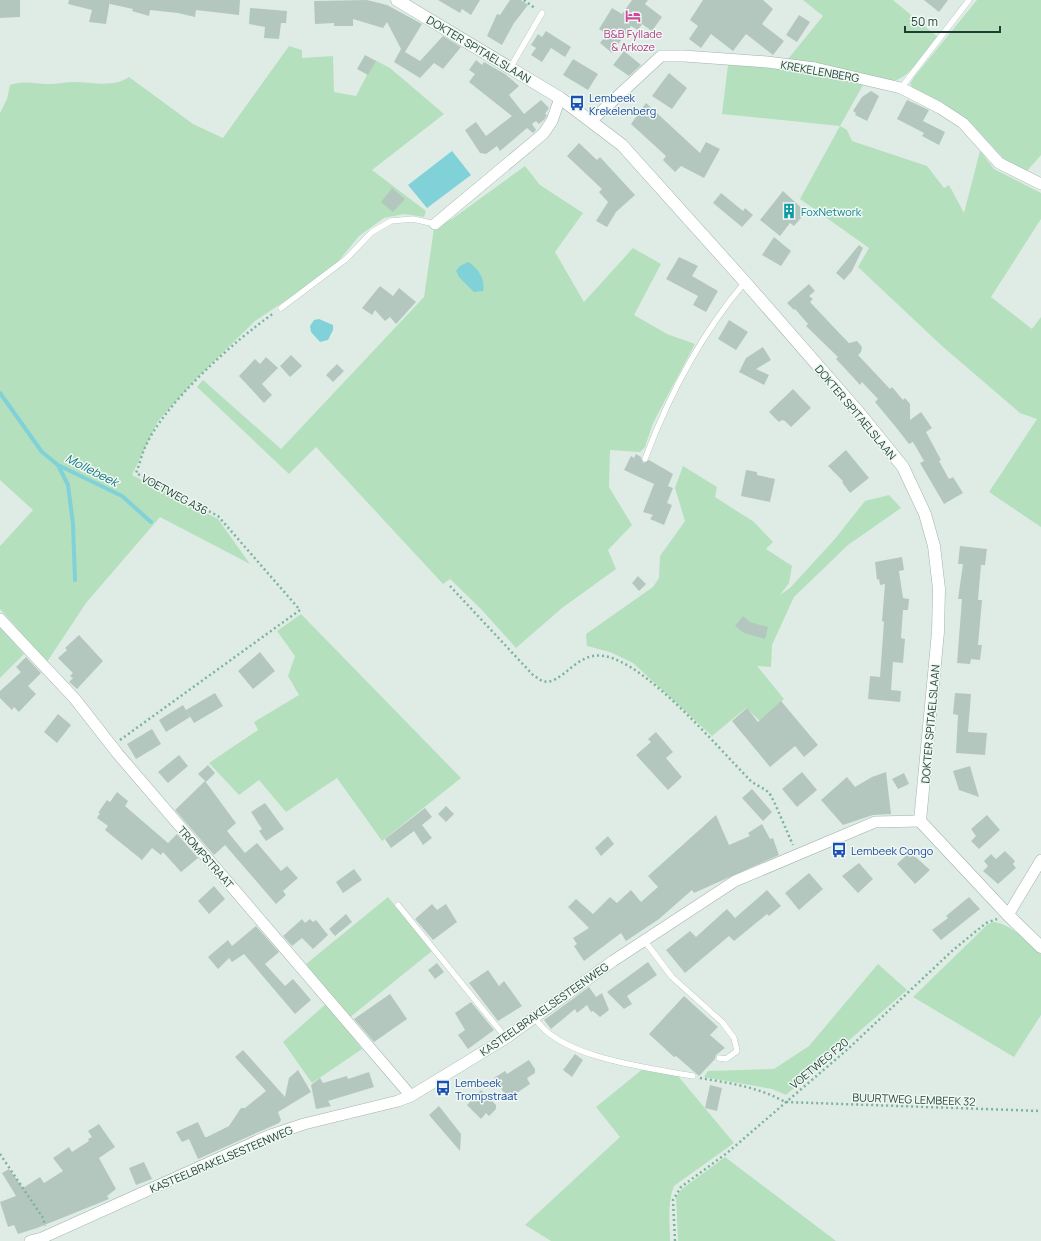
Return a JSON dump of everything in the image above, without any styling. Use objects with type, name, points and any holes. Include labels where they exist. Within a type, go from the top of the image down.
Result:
[{"type":"street","name":"DOKTER SPITAELSLAAN","points":[[397,0],[560,98],[622,145],[745,282],[860,414],[903,467],[925,514],[934,546],[939,589],[938,632],[920,821]]},
{"type":"street","name":"KREKELENBERG","points":[[591,121],[656,59],[666,55],[767,62],[815,68],[901,88],[940,108],[963,123],[999,163],[1041,184]]},
{"type":"street","points":[[435,224],[543,134],[552,121],[560,98]]},
{"type":"street","name":"TROMPSTRAAT","points":[[0,619],[75,699],[112,746],[411,1096]]},
{"type":"street","points":[[920,821],[1008,915],[1041,947]]},
{"type":"street","name":"KASTEELBRAKELSESTEENWEG","points":[[30,1241],[45,1238],[268,1136],[304,1124],[398,1101],[411,1096],[506,1038],[535,1018],[570,988],[735,881],[798,856],[875,822],[920,821]]},
{"type":"street","points":[[1008,915],[1024,892],[1041,860]]},
{"type":"lane","points":[[901,88],[969,0]]},
{"type":"lane","points":[[510,68],[542,12]]},
{"type":"lane","points":[[281,308],[346,259],[372,232],[391,221],[413,219],[435,224]]},
{"type":"lane","points":[[645,459],[660,420],[706,333],[722,310],[745,282]]},
{"type":"lane","points":[[398,905],[506,1038]]},
{"type":"lane","points":[[644,940],[672,976],[722,1022],[734,1038],[737,1051],[726,1059],[719,1058]]},
{"type":"lane","points":[[535,1018],[541,1028],[582,1053],[693,1076]]},
{"type":"path","points":[[524,0],[542,12]]},
{"type":"path","name":"VOETWEG A36","points":[[112,746],[300,610],[218,516],[136,473],[144,449],[162,418],[207,370],[258,324],[281,308]]},
{"type":"path","points":[[450,586],[533,675],[542,681],[555,680],[581,659],[590,656],[604,656],[632,668],[666,695],[750,781],[769,793],[798,856]]},
{"type":"path","name":"VOETWEG F20","points":[[675,1241],[673,1200],[681,1187],[727,1152],[849,1048],[952,951],[986,922],[1008,915]]},
{"type":"path","points":[[693,1076],[743,1086],[772,1094],[785,1102]]},
{"type":"path","name":"BUURTWEG LEMBEEK 32","points":[[785,1102],[1041,1111]]},
{"type":"path","points":[[0,1154],[43,1218],[45,1238]]},
{"type":"green space","points":[[803,0],[893,0],[938,37],[912,69],[899,79],[893,81],[788,59],[823,16]]},
{"type":"green space","points":[[977,0],[1041,0],[1041,155],[1027,171],[1005,160],[972,124],[956,112],[915,90],[910,84],[914,77]]},
{"type":"green space","points":[[289,46],[302,50],[302,58],[333,56],[334,92],[356,96],[375,60],[390,68],[444,114],[372,170],[426,211],[424,217],[404,214],[384,218],[359,236],[337,263],[300,291],[255,321],[196,379],[158,421],[132,475],[218,519],[250,564],[160,517],[86,603],[47,662],[0,609],[0,546],[33,510],[0,480],[0,113],[7,99],[10,85],[25,82],[49,84],[74,82],[102,84],[116,82],[129,77],[193,124],[223,138]]},
{"type":"green space","points":[[728,65],[791,68],[830,75],[863,85],[840,126],[722,114]]},
{"type":"green space","points":[[840,126],[847,130],[852,141],[927,166],[944,188],[949,185],[964,213],[980,151],[994,169],[1041,193],[1041,219],[991,297],[1032,329],[1041,317],[1041,527],[989,492],[1037,419],[1020,413],[942,346],[858,267],[869,248],[800,199]]},
{"type":"green space","points":[[525,166],[540,185],[583,213],[555,252],[584,302],[633,248],[661,264],[634,315],[667,334],[695,344],[653,423],[645,447],[640,452],[610,450],[609,487],[632,525],[608,550],[616,569],[562,608],[516,648],[480,608],[450,579],[443,584],[316,447],[289,474],[197,387],[203,380],[281,449],[424,297],[434,228],[452,219]]},
{"type":"green space","points":[[683,466],[717,487],[715,497],[754,522],[773,542],[766,549],[792,566],[789,583],[780,595],[790,588],[834,540],[865,501],[889,495],[901,508],[848,545],[794,597],[772,645],[771,667],[757,666],[784,699],[760,721],[746,708],[712,736],[633,663],[610,652],[587,646],[586,634],[653,587],[659,578],[660,556],[685,521],[675,488]]},
{"type":"green space","points":[[301,614],[461,778],[382,841],[337,778],[286,812],[259,780],[239,795],[209,763],[258,730],[254,722],[299,695],[288,676],[295,656],[277,631]]},
{"type":"green space","points":[[0,627],[24,654],[0,678]]},
{"type":"green space","points":[[388,897],[432,951],[349,1018],[306,964]]},
{"type":"green space","points":[[994,922],[1014,930],[1041,954],[1041,1015],[1014,1057],[913,997],[988,924]]},
{"type":"green space","points":[[878,964],[907,990],[786,1095],[772,1089],[704,1077],[708,1071],[774,1069],[809,1046]]},
{"type":"green space","points":[[327,1003],[362,1049],[312,1083],[283,1042]]},
{"type":"green space","points":[[644,1068],[678,1076],[734,1143],[674,1186],[670,1200],[670,1241],[551,1241],[525,1225],[620,1137],[596,1107]]},
{"type":"green space","points":[[725,1157],[836,1241],[678,1241],[676,1197],[682,1189]]},
{"type":"water","points":[[452,151],[471,175],[427,208],[408,185]]},
{"type":"water","points":[[468,262],[475,267],[480,274],[484,287],[483,291],[474,292],[459,277],[456,271],[460,266]]},
{"type":"water","points":[[319,319],[333,325],[333,330],[328,340],[320,342],[311,332],[310,326],[314,320]]},
{"type":"building","points":[[0,0],[20,0],[20,17],[0,18]]},
{"type":"building","points":[[69,0],[240,0],[239,15],[196,10],[195,17],[178,13],[150,10],[149,16],[132,11],[133,9],[110,4],[110,1],[106,24],[89,22],[92,10],[68,4]]},
{"type":"building","points":[[367,0],[387,5],[422,24],[405,52],[420,61],[443,36],[461,47],[443,69],[434,63],[420,78],[394,62],[401,49],[387,22],[383,28],[353,19],[353,26],[334,26],[334,23],[315,24],[314,1]]},
{"type":"building","points":[[438,0],[480,0],[471,15],[462,9],[460,13]]},
{"type":"building","points":[[510,0],[521,0],[528,5],[514,23],[502,45],[487,36],[497,14],[500,15]]},
{"type":"building","points":[[632,0],[648,0],[645,4],[662,17],[652,31],[642,24],[638,30],[631,26],[612,53],[600,43],[607,34],[599,29],[612,8],[622,14]]},
{"type":"building","points":[[703,0],[763,0],[773,9],[762,24],[784,41],[773,55],[746,34],[733,51],[711,34],[701,48],[689,39],[698,26],[690,20]]},
{"type":"building","points":[[924,0],[948,0],[939,12]]},
{"type":"building","points":[[250,8],[287,11],[286,23],[281,23],[279,39],[264,38],[265,27],[249,24]]},
{"type":"building","points":[[799,15],[810,22],[797,42],[786,35]]},
{"type":"building","points":[[546,31],[571,47],[565,57],[551,48],[542,62],[531,55],[536,48],[531,45],[538,34],[542,37]]},
{"type":"building","points":[[624,51],[641,65],[629,76],[613,65]]},
{"type":"building","points":[[365,55],[376,61],[368,75],[357,69]]},
{"type":"building","points":[[573,59],[598,74],[588,90],[563,75]]},
{"type":"building","points":[[476,60],[482,65],[484,62],[505,74],[519,86],[509,95],[524,114],[541,100],[549,108],[545,114],[547,115],[545,119],[539,124],[536,121],[532,124],[536,130],[533,133],[527,128],[500,151],[497,146],[486,154],[480,153],[465,130],[476,122],[486,136],[512,116],[469,82],[475,74],[469,70]]},
{"type":"building","points":[[669,73],[687,88],[672,109],[652,96]]},
{"type":"building","points":[[871,91],[879,96],[867,121],[855,115],[856,113],[853,111],[862,97]]},
{"type":"building","points":[[907,100],[929,110],[923,121],[945,132],[939,145],[922,136],[924,133],[897,119]]},
{"type":"building","points":[[646,103],[700,153],[706,142],[720,149],[704,178],[681,166],[675,172],[663,160],[666,156],[631,124]]},
{"type":"building","points":[[579,143],[597,160],[600,157],[635,195],[616,212],[607,227],[596,221],[608,202],[599,192],[602,189],[567,156]]},
{"type":"building","points":[[392,188],[405,199],[393,212],[381,202]]},
{"type":"building","points":[[783,191],[806,212],[794,226],[790,223],[780,236],[760,220]]},
{"type":"building","points":[[721,193],[743,211],[745,208],[753,215],[742,227],[713,203]]},
{"type":"building","points":[[774,237],[791,251],[781,266],[762,255]]},
{"type":"building","points":[[859,245],[863,248],[852,271],[844,280],[836,273]]},
{"type":"building","points":[[679,257],[698,266],[692,276],[718,291],[706,312],[693,305],[698,296],[666,279]]},
{"type":"building","points":[[809,284],[815,291],[809,296],[813,299],[810,302],[849,343],[857,341],[862,347],[861,352],[858,355],[890,389],[892,387],[903,400],[905,398],[910,404],[910,420],[921,412],[932,428],[926,432],[941,460],[939,461],[949,479],[953,477],[963,493],[944,504],[920,463],[924,461],[913,442],[909,444],[875,402],[878,399],[862,382],[860,385],[836,359],[838,357],[806,326],[808,324],[795,309],[794,310],[787,303]]},
{"type":"building","points":[[380,286],[393,296],[399,288],[416,302],[396,324],[390,317],[385,321],[375,310],[372,315],[362,308]]},
{"type":"building","points":[[729,320],[748,332],[736,350],[718,339]]},
{"type":"building","points":[[763,347],[771,360],[756,369],[769,375],[764,385],[739,372],[746,358]]},
{"type":"building","points":[[291,355],[302,366],[290,377],[280,366]]},
{"type":"building","points":[[266,357],[278,368],[262,384],[272,395],[264,403],[239,376],[255,359],[260,364]]},
{"type":"building","points":[[337,364],[344,371],[333,382],[326,375]]},
{"type":"building","points":[[793,389],[811,408],[791,427],[785,421],[782,420],[779,422],[769,412]]},
{"type":"building","points":[[846,450],[869,478],[850,493],[842,482],[843,481],[828,466]]},
{"type":"building","points":[[636,454],[641,457],[643,463],[649,460],[673,474],[668,486],[673,488],[667,503],[672,505],[664,525],[650,519],[653,515],[643,512],[654,484],[624,470],[631,456],[634,458]]},
{"type":"building","points":[[746,470],[757,472],[757,475],[775,479],[770,502],[741,496]]},
{"type":"building","points":[[960,546],[987,549],[985,565],[981,565],[978,600],[982,600],[978,645],[982,645],[980,660],[971,659],[970,664],[957,663],[962,599],[958,599],[963,564],[958,564]]},
{"type":"building","points":[[902,557],[904,570],[899,571],[903,598],[909,599],[908,610],[903,610],[901,638],[905,639],[903,663],[893,662],[891,690],[901,691],[900,702],[868,699],[870,676],[880,677],[884,622],[882,621],[885,584],[880,585],[879,579],[877,580],[875,562]]},
{"type":"building","points":[[638,576],[646,584],[639,591],[632,583]]},
{"type":"building","points":[[743,616],[750,622],[768,627],[765,639],[744,633],[735,626]]},
{"type":"building","points":[[79,635],[103,661],[77,689],[69,682],[73,678],[70,676],[73,673],[58,658],[67,650],[65,648]]},
{"type":"building","points":[[260,652],[275,671],[253,689],[238,671]]},
{"type":"building","points":[[26,657],[41,673],[28,686],[36,694],[19,712],[14,707],[12,710],[0,698],[0,691],[21,672],[16,667]]},
{"type":"building","points":[[215,693],[223,706],[194,723],[186,710]]},
{"type":"building","points":[[955,693],[971,694],[968,732],[987,733],[985,755],[956,753],[958,715],[953,714]]},
{"type":"building","points":[[781,701],[818,745],[804,757],[795,746],[770,767],[732,721],[747,708],[758,722]]},
{"type":"building","points":[[183,705],[190,717],[166,732],[159,720]]},
{"type":"building","points":[[58,714],[71,725],[57,743],[44,732]]},
{"type":"building","points":[[152,729],[161,744],[136,759],[127,744]]},
{"type":"building","points":[[656,732],[673,752],[666,758],[682,777],[668,790],[636,755],[651,742],[648,739]]},
{"type":"building","points":[[179,755],[188,766],[168,783],[158,772]]},
{"type":"building","points":[[208,765],[215,773],[206,782],[198,774]]},
{"type":"building","points":[[970,766],[979,797],[959,790],[953,771]]},
{"type":"building","points":[[802,772],[817,790],[797,807],[782,789]]},
{"type":"building","points":[[886,772],[891,814],[873,815],[843,825],[821,800],[847,777],[855,787],[872,777]]},
{"type":"building","points":[[904,773],[909,784],[898,789],[892,779]]},
{"type":"building","points":[[205,781],[236,823],[227,831],[245,853],[257,843],[281,871],[287,866],[298,878],[283,891],[286,895],[276,904],[225,845],[214,855],[175,810]]},
{"type":"building","points":[[752,789],[772,812],[763,821],[742,798]]},
{"type":"building","points":[[117,792],[128,801],[125,806],[168,843],[177,834],[198,858],[181,872],[163,852],[161,855],[152,848],[142,860],[105,830],[108,826],[97,818],[100,813],[98,813],[107,800],[110,802]]},
{"type":"building","points":[[265,803],[284,829],[266,841],[259,831],[262,829],[251,812]]},
{"type":"building","points":[[446,806],[454,814],[446,822],[438,814]]},
{"type":"building","points":[[425,808],[432,817],[422,825],[432,838],[423,845],[414,831],[391,848],[385,839]]},
{"type":"building","points":[[716,815],[729,845],[750,836],[748,833],[762,824],[770,839],[773,838],[779,855],[694,893],[692,890],[659,919],[626,941],[621,933],[584,961],[574,946],[577,944],[573,938],[589,928],[568,907],[576,899],[593,914],[610,897],[617,903],[631,890],[641,902],[658,887],[648,876]]},
{"type":"building","points":[[987,815],[1000,830],[979,849],[971,841],[976,836],[971,829]]},
{"type":"building","points":[[608,836],[614,844],[601,856],[595,848]]},
{"type":"building","points":[[1005,851],[1015,861],[1013,864],[1016,868],[998,884],[983,871],[988,866],[984,861],[991,854],[996,859]]},
{"type":"building","points":[[910,852],[930,870],[915,884],[897,864]]},
{"type":"building","points":[[859,863],[873,879],[858,893],[842,876]]},
{"type":"building","points":[[354,869],[362,880],[343,893],[336,882]]},
{"type":"building","points":[[809,873],[823,889],[799,910],[785,893]]},
{"type":"building","points":[[214,886],[225,899],[209,914],[198,901]]},
{"type":"building","points":[[767,890],[781,906],[769,916],[767,914],[734,941],[729,936],[685,973],[666,950],[690,931],[696,937],[727,909],[735,918]]},
{"type":"building","points":[[969,897],[980,909],[941,940],[932,930],[948,918],[946,916]]},
{"type":"building","points":[[432,904],[437,910],[446,904],[457,922],[433,940],[415,919]]},
{"type":"building","points":[[346,914],[352,922],[335,936],[329,929]]},
{"type":"building","points":[[302,919],[305,923],[310,919],[313,922],[316,920],[328,935],[313,949],[302,938],[292,946],[283,936]]},
{"type":"building","points":[[256,926],[279,952],[265,964],[285,986],[293,979],[311,1000],[295,1014],[244,954],[232,962],[229,958],[218,969],[208,957],[228,940],[232,946]]},
{"type":"building","points":[[648,962],[657,975],[627,996],[632,1004],[624,1009],[607,992]]},
{"type":"building","points":[[437,963],[444,972],[435,979],[428,970]]},
{"type":"building","points":[[488,970],[499,986],[504,981],[522,1006],[498,1021],[469,983]]},
{"type":"building","points":[[589,987],[596,997],[602,993],[609,1010],[600,1017],[593,1011],[591,1012],[587,1005],[577,1013],[575,1009],[551,1029],[544,1020]]},
{"type":"building","points":[[390,994],[407,1019],[374,1042],[354,1019]]},
{"type":"building","points":[[684,996],[718,1027],[710,1035],[725,1048],[716,1055],[715,1059],[699,1076],[676,1056],[674,1057],[649,1034]]},
{"type":"building","points":[[471,1002],[494,1030],[468,1049],[458,1035],[465,1030],[455,1013]]},
{"type":"building","points":[[243,1050],[285,1097],[289,1078],[298,1070],[311,1092],[278,1112],[281,1120],[279,1123],[198,1159],[189,1139],[182,1142],[176,1132],[198,1122],[205,1137],[207,1137],[229,1126],[241,1108],[245,1108],[266,1091],[235,1057]]},
{"type":"building","points":[[575,1054],[583,1060],[572,1077],[563,1070]]},
{"type":"building","points":[[529,1060],[535,1069],[535,1073],[527,1078],[530,1084],[508,1099],[494,1078],[505,1071],[507,1074]]},
{"type":"building","points":[[369,1072],[374,1087],[328,1101],[331,1106],[316,1109],[311,1085],[320,1078],[323,1083],[347,1076],[348,1079]]},
{"type":"building","points":[[710,1085],[722,1088],[717,1111],[705,1108]]},
{"type":"building","points":[[481,1090],[496,1105],[496,1109],[489,1116],[486,1113],[481,1119],[467,1105]]},
{"type":"building","points":[[439,1106],[461,1134],[460,1151],[429,1115]]},
{"type":"building","points":[[99,1124],[115,1147],[99,1158],[116,1189],[107,1196],[109,1199],[37,1228],[18,1234],[14,1225],[8,1227],[0,1202],[16,1196],[2,1173],[9,1169],[23,1188],[40,1177],[44,1183],[63,1171],[53,1158],[69,1147],[72,1152],[89,1141],[88,1139],[92,1137],[88,1131]]},
{"type":"building","points":[[144,1162],[152,1179],[136,1185],[129,1168]]},
{"type":"waterway","name":"Mollebeek","points":[[0,393],[42,452],[58,465],[122,496],[151,522]]},
{"type":"waterway","points":[[58,465],[68,485],[73,524],[75,580]]},
{"type":"place","name":"B&B Fyllade & Arkoze","points":[[633,16]]},
{"type":"place","name":"Lembeek Krekelenberg","points":[[577,103]]},
{"type":"place","name":"FoxNetwork","points":[[789,211]]},
{"type":"place","name":"Lembeek Congo","points":[[839,850]]},
{"type":"place","name":"Lembeek Trompstraat","points":[[443,1088]]}]
